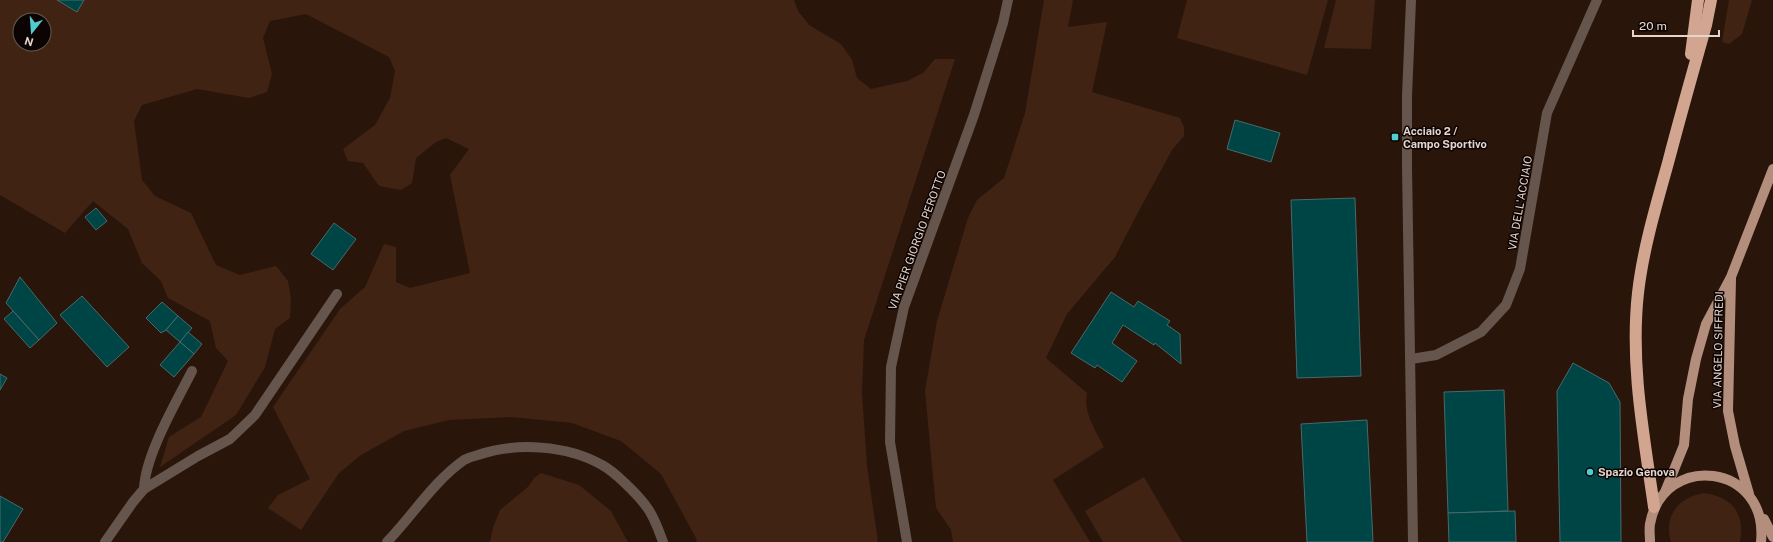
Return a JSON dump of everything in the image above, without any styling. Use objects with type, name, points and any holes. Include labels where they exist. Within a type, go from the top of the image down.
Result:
[{"type":"highway","points":[[1684,104],[1698,0]]},
{"type":"highway","points":[[1654,507],[1640,410],[1636,356],[1638,294],[1647,242],[1711,0]]},
{"type":"main road","name":"VIA ANGELO SIFFREDI","points":[[1665,492],[1684,445],[1688,399],[1696,359],[1706,324],[1731,277],[1773,168]]},
{"type":"main road","name":"VIA ANGELO SIFFREDI","points":[[1731,277],[1728,411],[1735,446],[1749,494]]},
{"type":"main road","points":[[1650,542],[1649,525],[1654,507],[1665,492],[1680,481],[1698,475],[1716,476],[1734,482],[1749,494],[1773,537]]},
{"type":"main road","points":[[1759,510],[1763,528],[1761,542]]},
{"type":"street","name":"VIA PIER GIORGIO PEROTTO","points":[[907,542],[890,442],[891,367],[904,307],[974,115],[1003,23],[1008,0]]},
{"type":"street","points":[[1411,0],[1407,96],[1407,151],[1413,542]]},
{"type":"street","name":"VIA DELL'ACCIAIO","points":[[1411,359],[1436,355],[1481,332],[1506,305],[1520,269],[1547,113],[1597,0]]},
{"type":"street","points":[[105,542],[144,489],[198,456],[230,439],[255,415],[337,294]]},
{"type":"street","points":[[144,489],[145,478],[163,430],[192,371]]},
{"type":"street","points":[[387,542],[446,474],[466,459],[491,450],[515,446],[542,448],[573,453],[603,465],[627,486],[647,507],[663,542]]},
{"type":"shaded area","points":[[0,0],[794,0],[798,11],[809,25],[841,44],[852,60],[857,78],[871,89],[907,81],[923,73],[935,59],[955,59],[864,340],[862,393],[867,466],[878,542],[697,542],[661,474],[621,441],[572,423],[512,417],[449,420],[404,431],[361,455],[339,473],[301,530],[268,508],[278,495],[310,479],[273,407],[340,309],[365,287],[384,244],[396,247],[396,282],[410,288],[470,273],[450,175],[469,149],[446,138],[436,142],[416,158],[412,183],[401,190],[379,186],[363,163],[348,161],[343,149],[375,125],[390,98],[395,71],[389,57],[306,14],[270,21],[263,38],[272,74],[267,92],[249,98],[197,89],[142,105],[134,121],[142,180],[155,196],[191,213],[216,265],[240,275],[276,266],[288,281],[291,299],[290,318],[275,329],[265,367],[236,415],[160,467],[169,437],[201,417],[228,361],[216,348],[210,321],[168,298],[161,281],[142,263],[128,229],[93,201],[65,233],[0,195]]},
{"type":"shaded area","points":[[1044,0],[1073,0],[1068,27],[1107,22],[1092,92],[1180,118],[1184,127],[1184,136],[1172,150],[1115,257],[1067,314],[1046,358],[1087,393],[1086,400],[1088,414],[1104,447],[1053,480],[1090,542],[953,542],[951,530],[936,508],[925,391],[937,321],[968,218],[977,200],[1004,178],[1025,113]]},
{"type":"shaded area","points":[[1187,0],[1328,0],[1307,75],[1177,38]]},
{"type":"shaded area","points":[[1336,0],[1375,0],[1371,49],[1324,48]]},
{"type":"shaded area","points":[[1729,0],[1752,0],[1742,34],[1729,44],[1722,42]]},
{"type":"shaded area","points":[[541,473],[579,485],[611,511],[628,542],[490,542],[493,528],[500,510],[529,486],[534,478]]},
{"type":"shaded area","points":[[1144,477],[1182,542],[1103,542],[1085,511]]},
{"type":"shaded area","points":[[1704,493],[1723,498],[1735,508],[1741,523],[1740,542],[1671,542],[1669,524],[1675,509],[1680,503],[1687,499]]},
{"type":"building","points":[[57,0],[84,0],[77,12]]},
{"type":"building","points":[[1235,120],[1280,133],[1271,162],[1227,149]]},
{"type":"building","points":[[1355,198],[1361,376],[1297,378],[1291,200]]},
{"type":"building","points":[[96,208],[107,221],[96,230],[85,217]]},
{"type":"building","points":[[334,223],[356,239],[333,270],[311,254]]},
{"type":"building","points":[[20,277],[57,323],[39,340],[6,303]]},
{"type":"building","points":[[1111,292],[1134,307],[1138,301],[1170,321],[1167,325],[1180,334],[1181,364],[1155,343],[1154,345],[1123,325],[1112,343],[1137,361],[1122,382],[1097,365],[1095,368],[1071,353]]},
{"type":"building","points":[[82,296],[129,347],[107,367],[60,315]]},
{"type":"building","points":[[162,302],[178,316],[166,330],[161,333],[146,318]]},
{"type":"building","points":[[13,311],[39,340],[30,348],[4,319]]},
{"type":"building","points":[[178,316],[192,328],[180,342],[166,330]]},
{"type":"building","points":[[188,332],[202,344],[194,354],[180,342]]},
{"type":"building","points":[[180,342],[194,354],[174,377],[160,365]]},
{"type":"building","name":"Spazio Genova","points":[[1573,363],[1609,383],[1620,402],[1621,542],[1560,542],[1557,391]]},
{"type":"building","points":[[0,374],[7,378],[0,390]]},
{"type":"building","points":[[1504,390],[1508,511],[1448,513],[1444,392]]},
{"type":"building","points":[[1367,420],[1373,542],[1307,542],[1301,424]]},
{"type":"building","points":[[0,496],[23,509],[3,542],[0,542]]},
{"type":"building","points":[[1515,511],[1516,542],[1449,542],[1448,513]]},
{"type":"place","name":"Acciaio 2 / Campo Sportivo","points":[[1395,137]]},
{"type":"place","name":"Spazio Genova","points":[[1590,472]]}]
